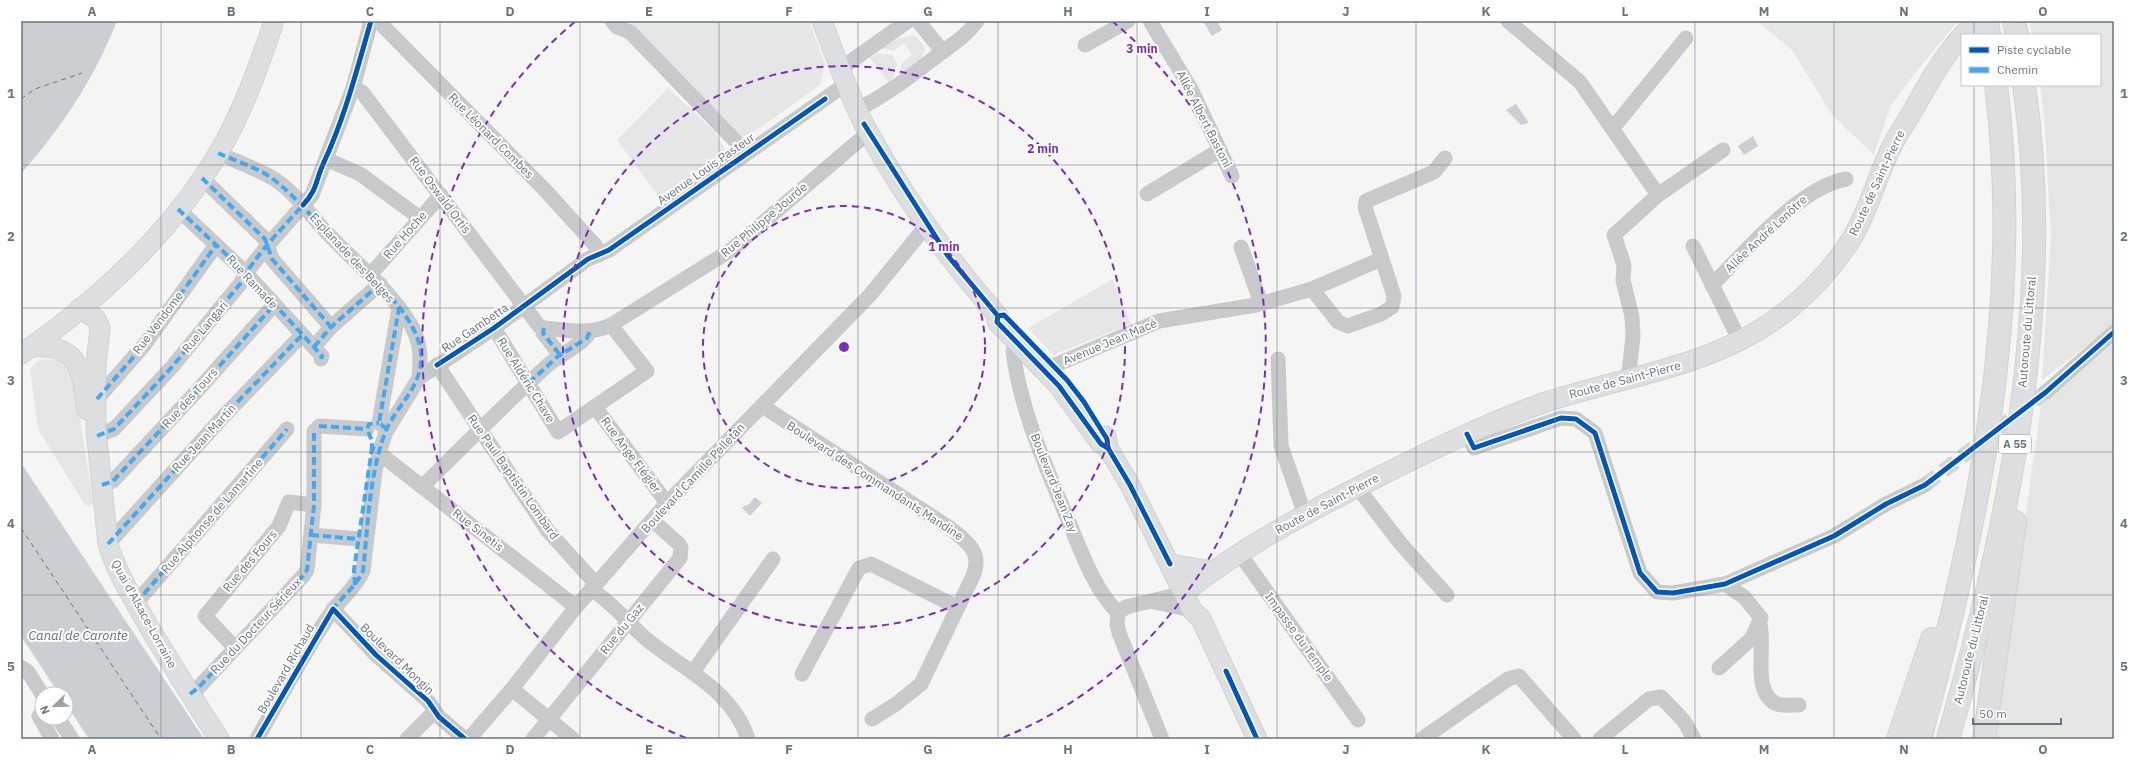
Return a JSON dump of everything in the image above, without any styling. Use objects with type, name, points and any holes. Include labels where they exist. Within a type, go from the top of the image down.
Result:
[{"type":"highway","points":[[1987,21],[1989,34]]},
{"type":"highway","points":[[2014,21],[2017,34]]},
{"type":"highway","name":"A 55","points":[[1920,739],[1965,556],[1992,402],[2002,309],[2005,223],[2000,117],[1996,86]]},
{"type":"highway","name":"Autoroute du Littoral","points":[[1948,739],[1982,609],[1998,540],[2022,401],[2029,335],[2033,215],[2031,142],[2024,86]]},
{"type":"highway","points":[[1984,739],[2015,522],[2029,335]]},
{"type":"highway","points":[[1898,739],[1932,642],[1992,402]]},
{"type":"main road","points":[[26,350],[73,314],[131,264],[178,209],[202,178],[218,153],[241,109],[274,21]]},
{"type":"main road","points":[[822,21],[843,77],[868,132],[927,225],[966,280],[998,316],[997,322],[1022,341],[1049,370],[1084,402],[1107,439],[1108,448],[1130,485],[1192,610],[1201,619],[1258,739]]},
{"type":"main road","name":"Route de Saint-Pierre","points":[[1964,34],[1975,21]]},
{"type":"main road","name":"Route de Saint-Pierre","points":[[1184,592],[1212,571],[1305,515],[1360,486],[1467,434],[1545,402],[1676,367],[1740,341],[1764,327],[1789,309],[1829,270],[1849,243],[1872,198],[1890,151],[1930,79],[1960,38]]},
{"type":"main road","points":[[73,314],[64,331],[67,338],[81,352],[89,365],[97,433]]},
{"type":"main road","name":"Quai d'Alsace-Lorraine","points":[[73,314],[96,319],[100,328],[96,364],[97,433],[108,544],[113,562],[190,694],[219,739]]},
{"type":"main road","name":"Quai d'Alsace-Lorraine","points":[[26,350],[56,348],[71,356],[78,365],[82,376],[88,414],[97,433]]},
{"type":"main road","points":[[1172,570],[1212,571]]},
{"type":"main road","points":[[1192,610],[1191,620],[1193,625],[1249,739]]},
{"type":"street","name":"Rue Langari","points":[[97,433],[114,429],[172,367],[240,284],[246,273],[268,245],[312,195],[353,88],[371,21]]},
{"type":"street","name":"Rue Léonard Combes","points":[[378,21],[544,189],[595,245],[599,255]]},
{"type":"street","points":[[612,21],[617,27],[630,32],[746,152]]},
{"type":"street","name":"Avenue Louis Pasteur","points":[[524,306],[588,259],[609,250],[746,152],[843,77],[908,21]]},
{"type":"street","points":[[918,21],[946,50]]},
{"type":"street","points":[[931,21],[946,50]]},
{"type":"street","points":[[857,110],[896,89],[962,38],[977,21]]},
{"type":"street","points":[[1085,45],[1128,21]]},
{"type":"street","name":"Allée Albert Bastoni","points":[[1150,21],[1191,89],[1232,176]]},
{"type":"street","points":[[1508,21],[1580,82],[1658,195]]},
{"type":"street","points":[[1613,128],[1686,38]]},
{"type":"street","name":"Rue Oswald Ortis","points":[[353,88],[362,92],[539,326],[544,328],[543,333],[558,356]]},
{"type":"street","name":"Rue Philippe Jourde","points":[[590,331],[611,324],[731,250],[868,132]]},
{"type":"street","points":[[1148,194],[1220,150]]},
{"type":"street","points":[[1628,380],[1633,337],[1632,317],[1623,280],[1624,265],[1614,235],[1658,195],[1723,150]]},
{"type":"street","name":"Esplanade des Belges","points":[[218,153],[272,178],[303,206],[331,237],[375,279],[399,308],[411,326],[420,347],[421,360],[419,378]]},
{"type":"street","points":[[326,158],[360,174],[420,218]]},
{"type":"street","points":[[1312,288],[1338,322],[1343,325],[1348,326],[1381,314],[1392,307],[1394,296],[1364,207],[1366,201],[1434,172],[1445,158]]},
{"type":"street","points":[[202,178],[266,239],[272,258],[331,327]]},
{"type":"street","name":"Allée André Lenôtre","points":[[1712,285],[1759,237],[1804,198],[1832,182],[1846,179]]},
{"type":"street","name":"Rue Hoche","points":[[318,353],[331,327],[375,279],[420,218],[441,195]]},
{"type":"street","name":"Rue Ramade","points":[[178,209],[246,273],[318,353]]},
{"type":"street","name":"Boulevard Camille Pelletan","points":[[469,739],[512,689],[576,607],[667,503],[870,295],[927,225]]},
{"type":"street","name":"Rue Vendome","points":[[97,399],[144,344],[216,245]]},
{"type":"street","points":[[1693,246],[1740,341]]},
{"type":"street","points":[[1241,247],[1261,303]]},
{"type":"street","name":"Avenue Jean Macé","points":[[1049,370],[1159,321],[1261,303],[1312,288],[1381,259]]},
{"type":"street","name":"Rue des Tours","points":[[102,485],[113,481],[197,391],[274,305]]},
{"type":"street","name":"Rue Gambetta","points":[[419,378],[524,306]]},
{"type":"street","points":[[355,585],[353,577],[359,539],[377,450],[378,427],[399,308]]},
{"type":"street","points":[[595,407],[647,371],[611,324]]},
{"type":"street","name":"Rue Aldéric Chave","points":[[494,328],[558,432],[595,407]]},
{"type":"street","points":[[422,486],[479,428],[528,382],[558,356],[587,338],[590,331],[544,328]]},
{"type":"street","points":[[2046,392],[2114,332]]},
{"type":"street","name":"Rue Jean Martin","points":[[108,544],[222,418],[302,334]]},
{"type":"street","name":"Boulevard Jean Zay","points":[[1022,341],[1013,351],[1016,371],[1027,412],[1045,464],[1094,582],[1108,603],[1118,613]]},
{"type":"street","points":[[1278,360],[1281,446],[1305,515]]},
{"type":"street","name":"Rue Paul Baptistin Lombard","points":[[437,365],[548,531],[594,587],[629,620],[633,628],[651,643],[715,689],[734,710],[748,739]]},
{"type":"street","points":[[378,427],[419,378]]},
{"type":"street","name":"Boulevard des Commandants Mandine","points":[[763,405],[789,424],[950,528],[967,542],[974,554],[976,568],[921,684],[872,719]]},
{"type":"street","name":"Rue Ange Flégier","points":[[595,407],[667,503]]},
{"type":"street","points":[[1467,434],[1474,448],[1561,418],[1576,420],[1594,433],[1640,573],[1657,592],[1673,593],[1725,584],[1834,536],[1886,504],[1925,485]]},
{"type":"street","name":"Rue du Docteur Sérieux","points":[[190,694],[198,688],[303,576],[308,562],[314,505],[316,428],[378,427]]},
{"type":"street","name":"Rue Alphonse de Lamartine","points":[[136,603],[287,429]]},
{"type":"street","name":"Rue Sinetis","points":[[377,450],[576,607]]},
{"type":"street","name":"Boulevard Richaud","points":[[257,739],[333,609],[355,585],[363,571],[377,450]]},
{"type":"street","points":[[1360,486],[1364,496],[1401,544],[1447,595]]},
{"type":"street","name":"Rue des Fours","points":[[235,648],[205,616],[279,526],[289,502],[314,505]]},
{"type":"street","name":"Rue du Gaz","points":[[533,739],[682,554],[679,544],[652,521]]},
{"type":"street","points":[[311,535],[359,539]]},
{"type":"street","name":"Impasse du Temple","points":[[1240,554],[1358,720]]},
{"type":"street","points":[[693,672],[773,559]]},
{"type":"street","points":[[802,674],[860,568],[871,564],[957,607]]},
{"type":"street","points":[[1153,601],[1172,570]]},
{"type":"street","points":[[1725,584],[1744,597],[1760,618],[1759,622],[1762,630],[1760,673],[1768,697],[1777,704],[1799,705]]},
{"type":"street","points":[[1162,739],[1119,633],[1117,624],[1118,613],[1126,607],[1184,592]]},
{"type":"street","points":[[1153,601],[1192,610]]},
{"type":"street","name":"Boulevard Mongin","points":[[333,609],[376,654],[428,701],[435,712],[465,739]]},
{"type":"street","points":[[1719,668],[1752,638],[1759,622]]},
{"type":"street","points":[[21,667],[28,672],[37,686]]},
{"type":"street","points":[[1422,739],[1508,678],[1519,676],[1574,739]]},
{"type":"street","points":[[512,689],[573,739]]},
{"type":"street","points":[[1600,739],[1649,699],[1661,697],[1684,721],[1694,739]]},
{"type":"street","points":[[407,739],[435,712]]},
{"type":"street","points":[[45,726],[52,739]]},
{"type":"street","points":[[63,726],[72,739]]},
{"type":"shaded area","points":[[634,21],[809,21],[825,64],[820,85],[750,135],[741,137],[737,135],[631,24]]},
{"type":"shaded area","points":[[1757,21],[1958,21],[1916,72],[1890,107],[1874,155],[1832,115],[1792,50]]},
{"type":"shaded area","points":[[2030,21],[2114,21],[2114,324],[2042,380],[2051,236],[2044,115],[2040,86],[2101,86],[2101,34],[2032,34]]},
{"type":"shaded area","points":[[911,36],[917,37],[925,49],[918,62],[898,79],[902,63],[912,55],[904,43],[893,51],[881,48],[899,38]]},
{"type":"shaded area","points":[[878,53],[892,55],[897,63],[893,77],[889,83],[870,58]]},
{"type":"shaded area","points":[[668,88],[715,132],[726,151],[660,198],[617,140]]},
{"type":"shaded area","points":[[1113,279],[1131,324],[1053,355],[1028,328]]},
{"type":"shaded area","points":[[2114,343],[2114,739],[1994,739],[2041,406]]},
{"type":"shaded area","points":[[43,359],[57,360],[69,368],[75,386],[93,503],[89,506],[85,505],[38,429],[30,369],[35,363]]},
{"type":"water","points":[[21,21],[117,21],[98,63],[76,102],[64,120],[21,174]]},
{"type":"water","points":[[1203,21],[1217,21],[1222,30],[1212,36]]},
{"type":"water","points":[[1516,104],[1528,123],[1521,125],[1506,110]]},
{"type":"water","points":[[1753,136],[1758,146],[1744,155],[1738,146]]},
{"type":"water","name":"Canal de Caronte","points":[[21,463],[204,739],[89,739],[74,716],[74,686],[54,686],[21,636]]},
{"type":"water","points":[[755,497],[762,503],[750,516],[742,508],[745,505],[747,506]]},
{"type":"ferry route","points":[[21,99],[35,89],[82,73]]},
{"type":"ferry route","points":[[21,528],[161,739]]},
{"type":"tunnel","points":[[1925,485],[2046,392]]},
{"type":"marked path","points":[[218,153],[261,171],[289,192],[331,237],[388,293],[412,327],[419,344],[421,361],[416,381],[389,424],[380,449],[372,484],[363,571],[353,586],[333,609]]},
{"type":"marked path","points":[[202,178],[265,239],[272,259],[331,327]]},
{"type":"marked path","points":[[97,436],[114,429],[172,367],[240,284],[253,263],[277,233],[303,205]]},
{"type":"marked path","points":[[178,209],[246,273],[322,356],[321,359]]},
{"type":"marked path","points":[[97,399],[145,344],[216,245]]},
{"type":"marked path","points":[[314,347],[331,327],[380,284]]},
{"type":"marked path","points":[[102,485],[113,481],[197,391],[274,305]]},
{"type":"marked path","points":[[387,429],[379,423],[399,308]]},
{"type":"marked path","points":[[544,328],[543,333],[560,355]]},
{"type":"marked path","points":[[529,383],[557,357],[587,338],[590,331]]},
{"type":"marked path","points":[[108,544],[222,418],[302,335]]},
{"type":"marked path","points":[[375,449],[372,448],[372,441],[367,429],[369,424],[379,423]]},
{"type":"marked path","points":[[319,426],[367,429]]},
{"type":"marked path","points":[[136,603],[287,429]]},
{"type":"marked path","points":[[190,694],[198,688],[307,570],[314,505],[314,431]]},
{"type":"marked path","points":[[355,585],[354,570],[372,448]]},
{"type":"marked path","points":[[311,535],[359,539]]},
{"type":"cycle path","points":[[303,205],[314,189],[338,128],[371,21]]},
{"type":"cycle path","points":[[437,365],[494,328],[588,259],[609,250],[825,99]]},
{"type":"cycle path","points":[[864,124],[948,256],[998,316],[997,322],[1059,386],[1101,444],[1108,448]]},
{"type":"cycle path","points":[[998,316],[1004,315],[1067,380],[1084,402],[1107,439],[1108,448],[1130,485],[1170,564]]},
{"type":"cycle path","points":[[1467,434],[1474,448],[1561,418],[1576,419],[1595,433],[1640,573],[1657,592],[1673,593],[1725,584],[1834,536],[1886,504],[1925,485],[2046,392],[2114,332]]},
{"type":"cycle path","points":[[257,739],[333,609],[376,655],[428,701],[439,717],[465,739]]},
{"type":"cycle path","points":[[1226,671],[1257,739]]}]
